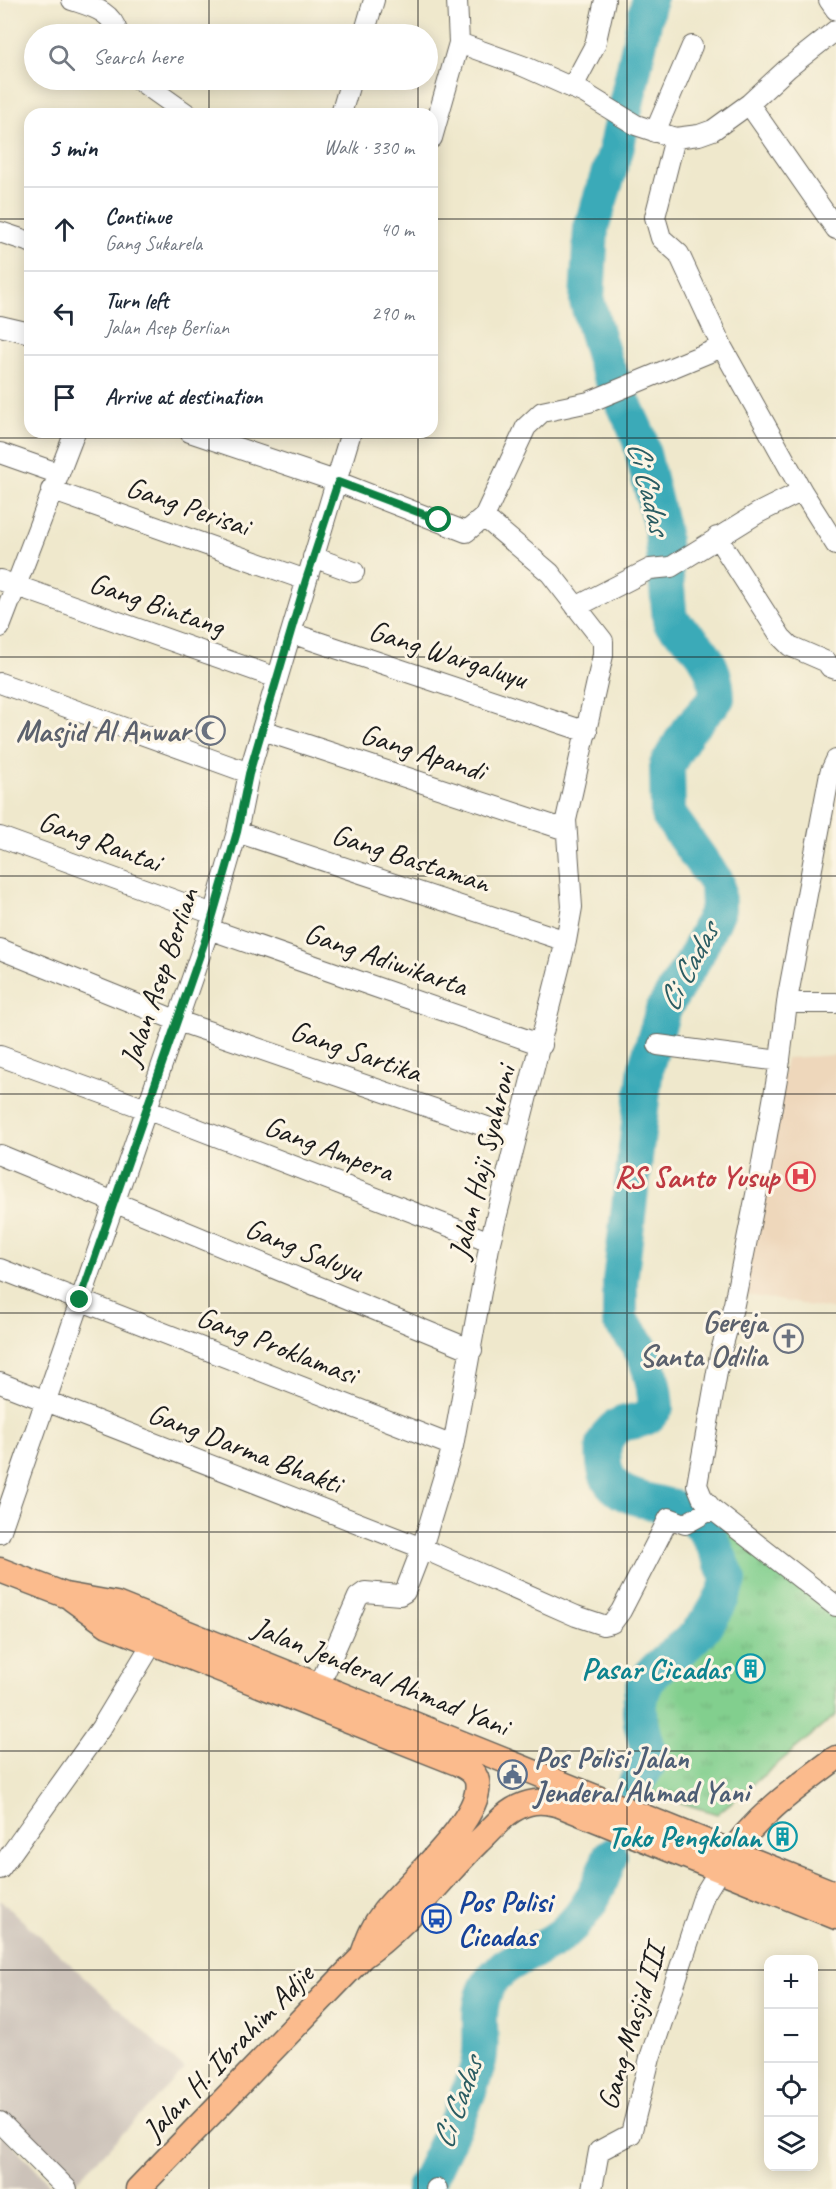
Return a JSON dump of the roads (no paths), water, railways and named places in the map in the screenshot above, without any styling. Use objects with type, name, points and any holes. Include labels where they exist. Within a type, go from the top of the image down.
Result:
[{"type":"main road","name":"Jalan Jenderal Ahmad Yani","points":[[0,1570],[65,1595],[116,1604],[319,1686],[726,1860],[836,1917]]},
{"type":"main road","name":"Jalan Jenderal Ahmad Yani","points":[[65,1595],[108,1625],[458,1763]]},
{"type":"main road","points":[[726,1860],[769,1809],[836,1758]]},
{"type":"main road","name":"Jalan H. Ibrahim Adjie","points":[[362,1957],[371,1929],[464,1822],[477,1796],[477,1780],[474,1773],[458,1763]]},
{"type":"main road","name":"Jalan Jenderal Ahmad Yani","points":[[530,1802],[541,1800],[557,1804],[836,1894]]},
{"type":"main road","name":"Jalan H. Ibrahim Adjie","points":[[138,2189],[362,1957],[401,1926],[465,1855],[510,1812],[530,1802]]},
{"type":"street","points":[[72,0],[104,11],[114,24]]},
{"type":"street","points":[[367,24],[374,0]]},
{"type":"street","points":[[438,117],[459,43],[457,0]]},
{"type":"street","points":[[829,0],[836,10]]},
{"type":"street","points":[[572,88],[595,45],[602,1]]},
{"type":"street","points":[[459,43],[572,88],[617,116],[675,138],[699,135],[713,130],[749,104],[788,68],[836,30]]},
{"type":"street","points":[[645,128],[692,46]]},
{"type":"street","points":[[153,90],[179,108]]},
{"type":"street","points":[[343,108],[348,90]]},
{"type":"street","points":[[749,104],[836,229]]},
{"type":"street","points":[[675,138],[655,217],[661,238],[679,254],[722,347],[802,491],[836,545]]},
{"type":"street","points":[[0,232],[24,240]]},
{"type":"street","points":[[0,326],[24,332]]},
{"type":"street","points":[[208,438],[338,482],[466,532],[484,517],[526,428],[542,412],[589,402],[722,347]]},
{"type":"street","points":[[0,627],[8,583],[72,438]]},
{"type":"street","name":"Jalan Asep Berlian","points":[[0,1533],[47,1403],[113,1203],[211,922],[237,832],[249,774],[349,438]]},
{"type":"street","name":"Gang Perisai","points":[[0,453],[54,481],[306,580]]},
{"type":"street","points":[[576,607],[650,569],[670,567],[717,537],[802,491]]},
{"type":"street","name":"Jalan Haji Syahroni","points":[[319,1686],[358,1597],[365,1592],[400,1595],[405,1592],[422,1548],[453,1446],[490,1242],[542,1045],[572,907],[566,820],[603,655],[603,641],[550,573],[484,517]]},
{"type":"street","points":[[717,537],[781,637],[790,646],[827,662],[830,667],[836,669]]},
{"type":"street","points":[[313,557],[354,572]]},
{"type":"street","name":"Gang Bintang","points":[[8,583],[277,678]]},
{"type":"street","name":"Gang Wargaluyu","points":[[291,633],[587,732]]},
{"type":"street","points":[[0,683],[249,774]]},
{"type":"street","name":"Gang Apandi","points":[[262,730],[566,830]]},
{"type":"street","points":[[836,760],[828,785],[788,1003],[780,1061],[734,1305],[720,1355],[701,1449],[697,1485],[702,1497],[698,1516],[836,1606]]},
{"type":"street","name":"Gang Bastaman","points":[[237,832],[566,941]]},
{"type":"street","name":"Gang Rantai","points":[[0,837],[211,922]]},
{"type":"street","name":"Gang Adiwikarta","points":[[211,922],[542,1045]]},
{"type":"street","name":"Gang Sartika","points":[[0,949],[178,1021],[516,1137]]},
{"type":"street","points":[[788,1003],[836,1003]]},
{"type":"street","points":[[658,1044],[780,1061]]},
{"type":"street","name":"Gang Ampera","points":[[0,1056],[146,1109],[490,1242]]},
{"type":"street","name":"Gang Saluyu","points":[[0,1155],[472,1350]]},
{"type":"street","name":"Gang Proklamasi","points":[[0,1269],[453,1446]]},
{"type":"street","name":"Gang Darma Bhakti","points":[[0,1383],[422,1548],[576,1616],[603,1625],[612,1623],[621,1611],[669,1518],[698,1516]]},
{"type":"street","points":[[0,1869],[102,1728],[153,1642]]},
{"type":"street","name":"Gang Masjid III","points":[[592,2189],[598,2151],[631,2134],[650,2058],[704,1895],[726,1860]]},
{"type":"street","points":[[0,2122],[67,2189]]},
{"type":"waterway","name":"Ci Cadas","points":[[635,1785],[651,1759],[640,1711],[642,1691],[653,1672],[701,1629],[711,1616],[729,1580],[712,1542],[700,1525],[684,1512],[635,1498],[614,1486],[607,1476],[603,1454],[606,1440],[615,1428],[624,1423],[647,1417],[656,1407],[653,1381],[642,1350],[620,1321],[620,1281],[646,1067],[663,1010],[697,954],[718,909],[717,883],[668,814],[667,765],[688,730],[717,698],[716,685],[709,663],[703,654],[689,637],[670,621],[662,532],[639,437],[605,363],[587,301],[591,228],[616,150],[649,0]]},
{"type":"waterway","name":"Ci Cadas","points":[[424,2189],[460,2114],[477,2068],[481,2007],[487,1987],[493,1978],[508,1965],[553,1941],[573,1924],[595,1893],[610,1856]]},
{"type":"place","name":"Masjid Al Anwar","points":[[211,731]]},
{"type":"place","name":"RS Santo Yusup","points":[[800,1177]]},
{"type":"place","name":"Gereja Santa Odilia","points":[[788,1339]]},
{"type":"place","name":"Pasar Cicadas","points":[[750,1669]]},
{"type":"place","name":"Pos Polisi Jalan Jenderal Ahmad Yani","points":[[513,1775]]},
{"type":"place","name":"Toko Pengkolan","points":[[782,1837]]},
{"type":"place","name":"Pos Polisi Cicadas","points":[[437,1919]]}]
